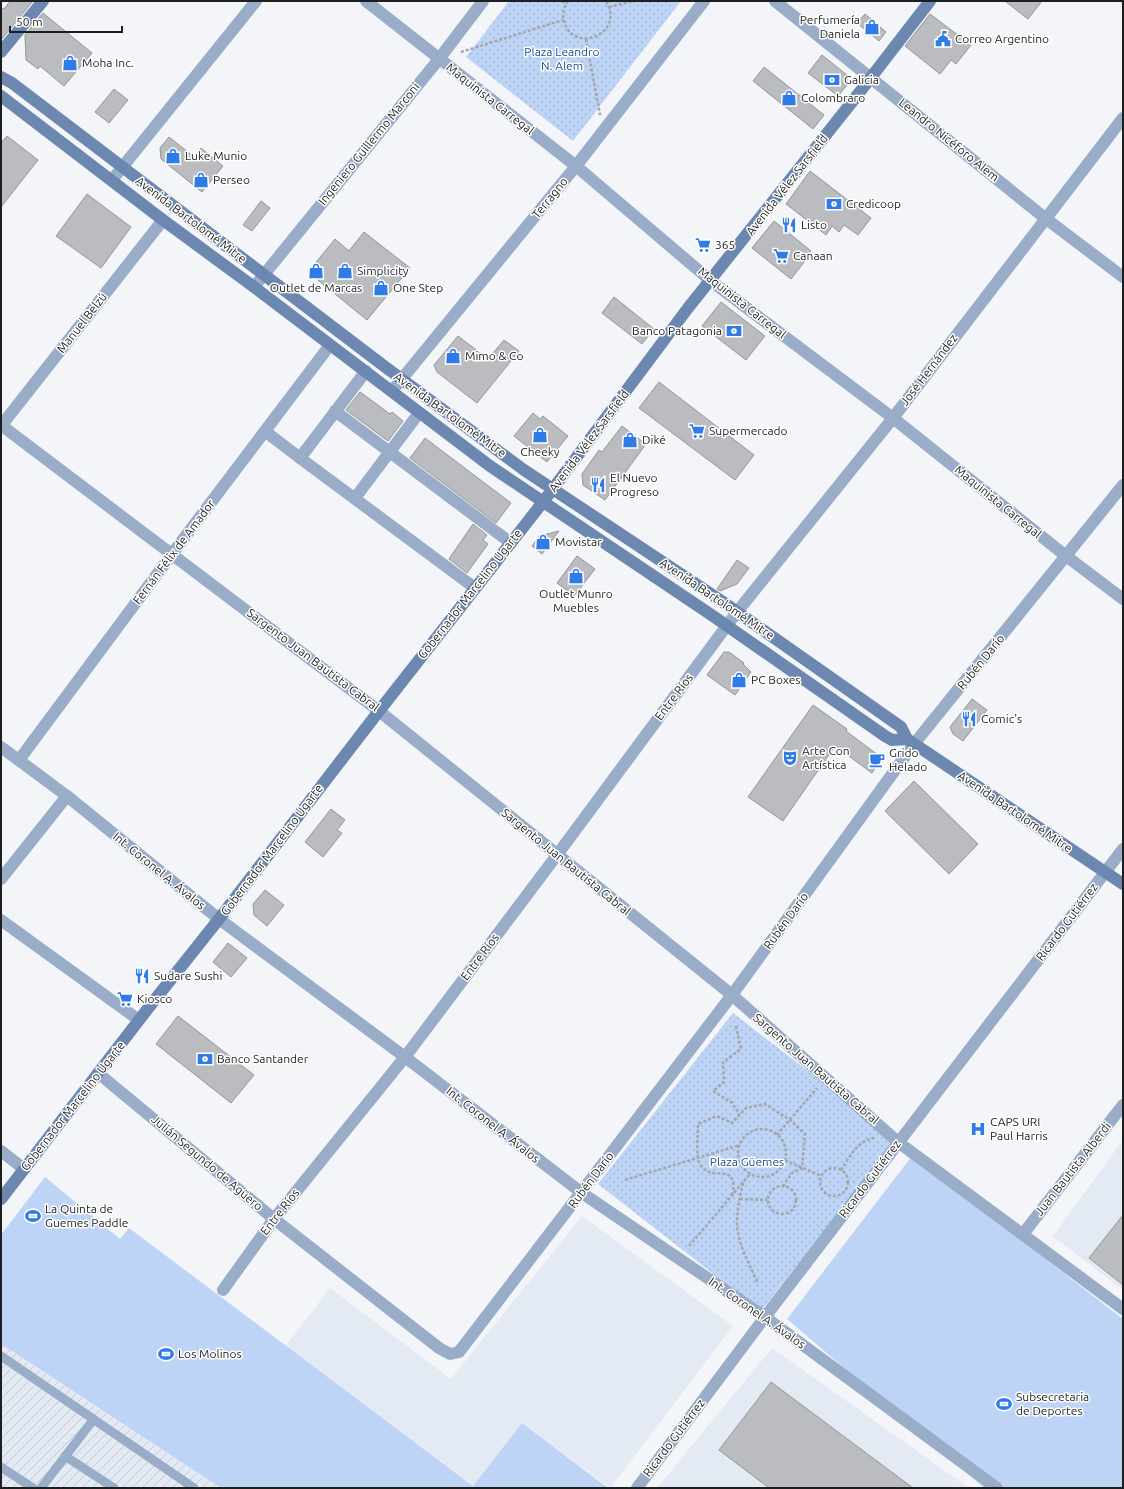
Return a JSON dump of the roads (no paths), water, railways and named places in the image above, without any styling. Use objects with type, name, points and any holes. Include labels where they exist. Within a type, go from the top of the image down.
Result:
[{"type":"main road","points":[[1,52],[43,1]]},
{"type":"main road","name":"Avenida Vélez Sarsfield","points":[[543,502],[688,308],[711,281],[930,1]]},
{"type":"main road","name":"Avenida Bartolomé Mitre","points":[[1,77],[12,83],[401,379],[524,470],[553,489],[732,619],[885,736],[892,740],[911,742]]},
{"type":"main road","name":"Avenida Bartolomé Mitre","points":[[1,96],[490,466],[543,502],[732,619],[901,728],[911,742],[1123,884]]},
{"type":"main road","name":"Gobernador Marcelino Ugarte","points":[[1,1199],[543,502]]},
{"type":"street","points":[[112,180],[256,1]]},
{"type":"street","name":"Maquinista Carregal","points":[[366,1],[576,166],[711,281],[893,418],[1066,556],[1123,599]]},
{"type":"street","name":"Ingeniero Guillermo Marconi","points":[[254,287],[439,59],[483,1]]},
{"type":"street","name":"Terragno","points":[[392,391],[576,166],[704,1]]},
{"type":"street","name":"Leandro Nicéforo Alem","points":[[775,1],[1045,218],[1123,278]]},
{"type":"street","name":"José Hernández","points":[[732,619],[893,418],[1123,118]]},
{"type":"street","name":"Manuel Belzú","points":[[1,425],[163,220]]},
{"type":"street","name":"Fernán Félix de Amador","points":[[19,760],[330,345]]},
{"type":"street","points":[[300,458],[366,371]]},
{"type":"street","points":[[335,411],[511,543]]},
{"type":"street","points":[[354,498],[420,413]]},
{"type":"street","name":"Sargento Juan Bautista Cabral","points":[[1,425],[379,711],[732,995],[898,1142],[1123,1309]]},
{"type":"street","points":[[266,432],[475,588]]},
{"type":"street","name":"Rubén Darío","points":[[450,1354],[459,1352],[732,995],[911,742],[1123,486]]},
{"type":"street","name":"Entre Ríos","points":[[223,1290],[274,1219],[405,1057],[732,619]]},
{"type":"street","name":"Int. Coronel A. Ávalos","points":[[1,747],[67,796],[219,919],[405,1057],[582,1193],[764,1317],[997,1488]]},
{"type":"street","points":[[1,879],[67,796]]},
{"type":"street","name":"Ricardo Gutiérrez","points":[[637,1488],[764,1317],[1123,849]]},
{"type":"street","points":[[1,920],[139,1020]]},
{"type":"street","name":"Julián Segundo de Agüero","points":[[98,1073],[274,1219],[439,1348],[450,1354]]},
{"type":"street","name":"Juan Bautista Alberdi","points":[[1023,1234],[1123,1105]]},
{"type":"street","points":[[1,1151],[24,1169]]},
{"type":"lane","points":[[1,1356],[194,1488]]},
{"type":"lane","points":[[41,1488],[93,1420]]},
{"type":"lane","points":[[65,1456],[114,1488]]},
{"type":"lane","points":[[1,1467],[33,1488]]},
{"type":"place","name":"Perfumería Daniela","points":[[872,27]]},
{"type":"place","name":"Correo Argentino","points":[[943,39]]},
{"type":"place","name":"Moha Inc.","points":[[70,63]]},
{"type":"place","name":"Galicia","points":[[832,80]]},
{"type":"place","name":"Colombraro","points":[[789,98]]},
{"type":"place","name":"Luke Munio","points":[[173,156]]},
{"type":"place","name":"Perseo","points":[[201,180]]},
{"type":"place","name":"Credicoop","points":[[834,204]]},
{"type":"place","name":"Listo","points":[[789,225]]},
{"type":"place","name":"365","points":[[703,245]]},
{"type":"place","name":"Canaan","points":[[781,256]]},
{"type":"place","name":"Outlet de Marcas","points":[[316,271]]},
{"type":"place","name":"Simplicity","points":[[345,271]]},
{"type":"place","name":"One Step","points":[[381,288]]},
{"type":"place","name":"Banco Patagonia","points":[[734,331]]},
{"type":"place","name":"Mimo & Co","points":[[453,356]]},
{"type":"place","name":"Supermercado","points":[[697,431]]},
{"type":"place","name":"Cheeky","points":[[540,435]]},
{"type":"place","name":"Diké","points":[[630,440]]},
{"type":"place","name":"El Nuevo Progreso","points":[[598,485]]},
{"type":"place","name":"Movistar","points":[[543,542]]},
{"type":"place","name":"Outlet Munro Muebles","points":[[576,576]]},
{"type":"place","name":"PC Boxes","points":[[739,680]]},
{"type":"place","name":"Comic's","points":[[969,719]]},
{"type":"place","name":"Arte Con Artística","points":[[790,758]]},
{"type":"place","name":"Grido Helado","points":[[877,760]]},
{"type":"place","name":"Sudare Sushi","points":[[142,976]]},
{"type":"place","name":"Kiosco","points":[[125,999]]},
{"type":"place","name":"Banco Santander","points":[[205,1059]]},
{"type":"place","name":"CAPS URI Paul Harris","points":[[978,1129]]},
{"type":"place","name":"La Quinta de Guemes Paddle","points":[[33,1216]]},
{"type":"place","name":"Los Molinos","points":[[166,1354]]},
{"type":"place","name":"Subsecretaria de Deportes","points":[[1004,1404]]},
{"type":"park label","name":"Plaza Leandro N. Alem","points":[[562,59]]},
{"type":"park label","name":"Plaza Güemes","points":[[747,1162]]}]
